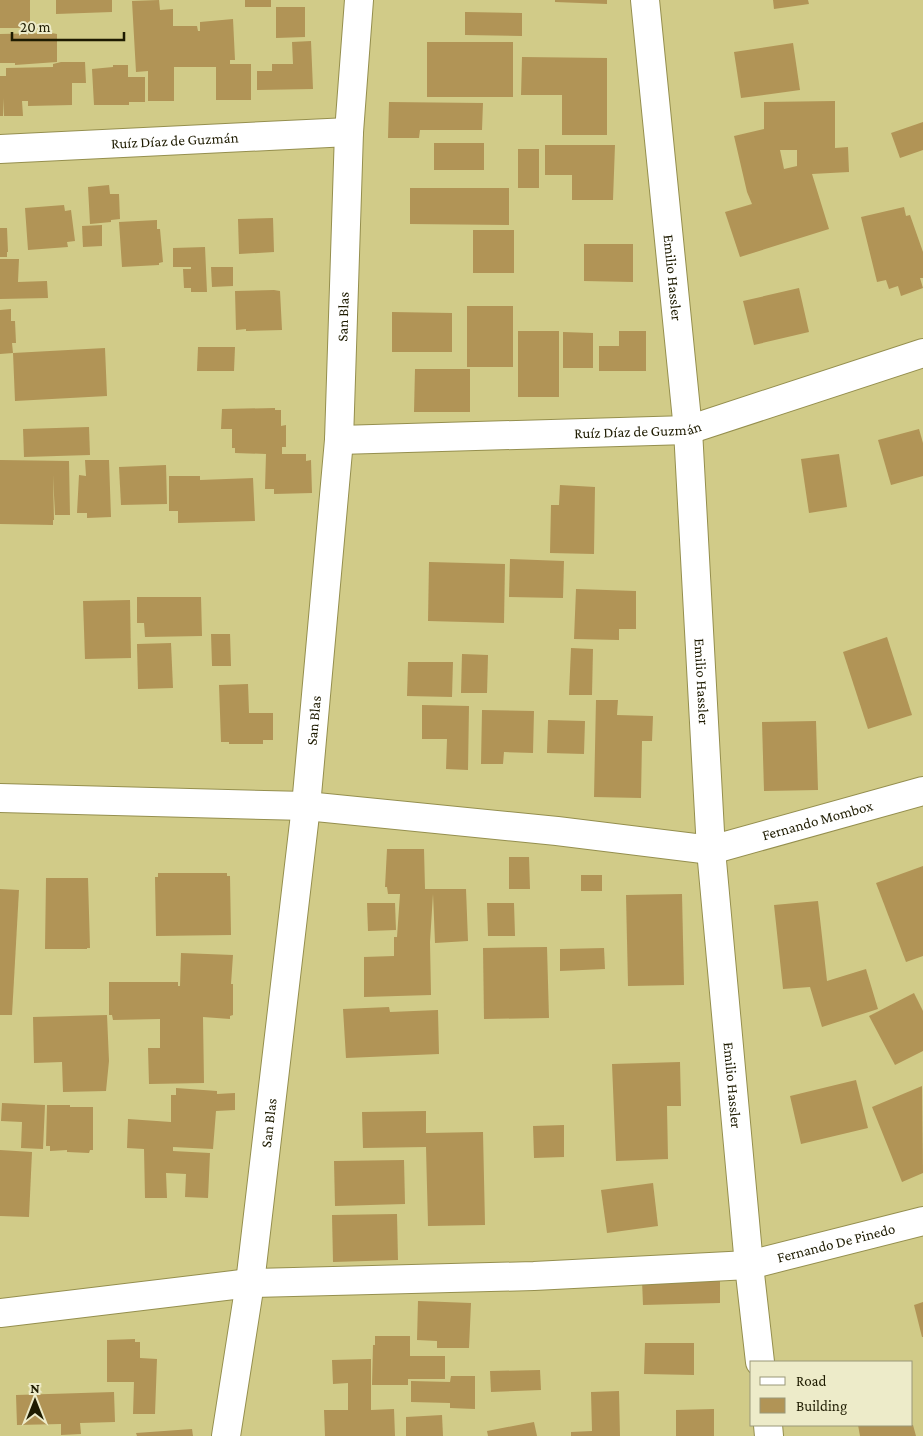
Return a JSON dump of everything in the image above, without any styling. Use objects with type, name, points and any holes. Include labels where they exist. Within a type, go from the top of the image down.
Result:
[{"type":"street","name":"San Blas","points":[[226,1436],[250,1283],[306,806],[339,440],[349,132],[359,0]]},
{"type":"street","name":"Emilio Hassler","points":[[644,0],[688,430],[711,850],[749,1265],[760,1361]]},
{"type":"street","name":"Ruíz Díaz de Guzmán","points":[[0,149],[349,132]]},
{"type":"street","name":"Ruíz Díaz de Guzmán","points":[[339,440],[688,430],[923,353]]},
{"type":"street","name":"Fernando Mombox","points":[[711,850],[923,791]]},
{"type":"street","points":[[0,798],[306,806],[557,831],[711,850]]},
{"type":"street","name":"Fernando De Pinedo","points":[[0,1313],[250,1283],[534,1276],[749,1265],[923,1221]]},
{"type":"building","points":[[0,0],[30,0],[30,28],[0,28]]},
{"type":"building","points":[[56,0],[112,0],[112,12],[56,14]]},
{"type":"building","points":[[159,0],[160,10],[173,9],[173,26],[197,26],[198,31],[200,31],[200,22],[233,19],[235,60],[230,60],[230,64],[251,64],[251,100],[216,100],[216,67],[174,67],[174,101],[148,101],[148,71],[136,72],[132,1]]},
{"type":"building","points":[[245,0],[271,0],[271,7],[245,7]]},
{"type":"building","points":[[555,0],[607,0],[607,4],[555,2]]},
{"type":"building","points":[[773,0],[808,0],[809,4],[774,9]]},
{"type":"building","points":[[276,7],[305,7],[305,37],[276,38]]},
{"type":"building","points":[[465,12],[522,13],[522,36],[465,35]]},
{"type":"building","points":[[0,34],[57,34],[57,62],[15,65],[15,63],[0,63]]},
{"type":"building","points":[[311,41],[313,89],[257,90],[257,71],[272,71],[272,64],[293,64],[292,42]]},
{"type":"building","points":[[427,42],[513,42],[513,97],[427,97]]},
{"type":"building","points":[[793,43],[800,90],[741,98],[734,52]]},
{"type":"building","points":[[522,57],[607,58],[607,135],[562,135],[562,95],[521,95]]},
{"type":"building","points":[[85,62],[86,83],[72,83],[72,105],[28,106],[28,101],[22,101],[23,116],[4,116],[3,98],[3,116],[0,116],[0,76],[6,76],[6,68],[53,67],[53,64]]},
{"type":"building","points":[[113,65],[128,65],[128,77],[145,77],[145,102],[129,102],[129,105],[94,105],[92,69],[113,67]]},
{"type":"building","points":[[835,101],[835,148],[848,147],[849,172],[812,174],[829,229],[740,257],[725,212],[752,204],[747,192],[734,136],[764,129],[764,102]],"holes":[[[780,150],[797,150],[797,166],[784,169]]]},
{"type":"building","points":[[389,102],[483,103],[482,130],[420,130],[419,138],[388,138]]},
{"type":"building","points":[[923,122],[923,150],[900,158],[891,133]]},
{"type":"building","points":[[434,143],[484,143],[484,170],[434,170]]},
{"type":"building","points":[[545,145],[615,145],[613,200],[572,200],[572,175],[545,175]]},
{"type":"building","points":[[518,149],[539,149],[539,188],[518,188]]},
{"type":"building","points":[[109,185],[110,194],[119,194],[120,219],[90,224],[88,187]]},
{"type":"building","points":[[410,188],[509,188],[509,225],[410,224]]},
{"type":"building","points":[[64,205],[65,211],[71,210],[75,241],[67,242],[68,247],[28,250],[25,208]]},
{"type":"building","points":[[904,207],[906,216],[910,215],[923,252],[923,278],[920,278],[923,288],[901,296],[898,286],[889,289],[886,280],[877,282],[861,217]]},
{"type":"building","points":[[273,218],[274,252],[239,254],[238,219]]},
{"type":"building","points":[[157,220],[157,229],[160,229],[163,262],[159,263],[159,265],[122,267],[119,222]]},
{"type":"building","points":[[102,225],[102,246],[83,247],[82,226]]},
{"type":"building","points":[[0,228],[7,228],[7,257],[0,257]]},
{"type":"building","points":[[473,230],[514,230],[514,273],[473,273]]},
{"type":"building","points":[[584,244],[633,244],[633,282],[584,281]]},
{"type":"building","points":[[205,247],[207,292],[191,292],[191,288],[184,288],[183,269],[191,269],[191,267],[173,267],[173,248]]},
{"type":"building","points":[[0,259],[19,259],[18,282],[47,281],[48,298],[0,299]]},
{"type":"building","points":[[211,267],[233,267],[233,286],[212,287]]},
{"type":"building","points":[[799,288],[809,332],[754,345],[743,301]]},
{"type":"building","points":[[235,291],[280,291],[282,330],[236,330]]},
{"type":"building","points":[[467,306],[513,306],[513,367],[467,367]]},
{"type":"building","points":[[11,309],[11,321],[15,321],[16,343],[12,343],[13,353],[0,354],[0,310]]},
{"type":"building","points":[[392,312],[452,313],[452,352],[392,352]]},
{"type":"building","points":[[518,331],[559,331],[559,397],[518,397]]},
{"type":"building","points":[[619,331],[646,331],[646,371],[599,371],[599,346],[619,346]]},
{"type":"building","points":[[563,332],[593,333],[593,368],[563,368]]},
{"type":"building","points":[[198,347],[235,347],[234,371],[197,371]]},
{"type":"building","points":[[105,348],[107,396],[15,401],[13,353]]},
{"type":"building","points":[[415,369],[470,369],[470,412],[414,412]]},
{"type":"building","points":[[275,408],[275,410],[281,410],[281,426],[286,425],[286,447],[282,447],[282,454],[306,454],[306,461],[311,460],[312,493],[274,494],[274,489],[265,489],[266,454],[235,453],[235,448],[232,448],[232,429],[221,429],[222,409]]},
{"type":"building","points":[[89,427],[90,455],[24,457],[23,429]]},
{"type":"building","points":[[919,429],[923,443],[923,476],[891,485],[878,440]]},
{"type":"building","points":[[839,454],[847,507],[809,513],[801,459]]},
{"type":"building","points":[[0,460],[69,461],[70,515],[55,515],[53,475],[53,525],[0,524]]},
{"type":"building","points":[[85,460],[109,460],[111,517],[87,518],[87,513],[77,513],[79,475],[86,476]]},
{"type":"building","points":[[166,465],[167,504],[121,505],[119,467]]},
{"type":"building","points":[[169,476],[200,476],[200,480],[253,478],[255,521],[178,523],[178,511],[169,511]]},
{"type":"building","points":[[560,485],[595,487],[594,554],[550,553],[551,505],[559,505]]},
{"type":"building","points":[[510,559],[564,561],[563,598],[509,597]]},
{"type":"building","points":[[429,562],[505,564],[504,623],[428,621]]},
{"type":"building","points":[[576,589],[636,591],[636,629],[619,629],[619,640],[574,639]]},
{"type":"building","points":[[137,597],[201,597],[202,636],[145,637],[144,623],[137,623]]},
{"type":"building","points":[[130,600],[131,658],[85,659],[83,601]]},
{"type":"building","points":[[211,634],[230,634],[231,666],[212,666]]},
{"type":"building","points":[[887,637],[912,715],[868,729],[843,652]]},
{"type":"building","points":[[171,643],[173,688],[138,689],[137,644]]},
{"type":"building","points":[[571,648],[593,649],[592,695],[569,695]]},
{"type":"building","points":[[462,654],[488,655],[487,693],[461,693]]},
{"type":"building","points":[[408,662],[453,662],[452,697],[407,696]]},
{"type":"building","points":[[248,684],[249,713],[273,713],[273,740],[263,740],[263,744],[229,744],[229,742],[221,742],[219,685]]},
{"type":"building","points":[[596,700],[618,700],[617,715],[653,716],[652,741],[642,741],[641,798],[594,797]]},
{"type":"building","points":[[422,705],[469,706],[468,770],[446,769],[447,739],[422,739]]},
{"type":"building","points":[[482,710],[534,711],[533,753],[504,752],[503,764],[481,764]]},
{"type":"building","points":[[548,720],[585,721],[584,754],[547,753]]},
{"type":"building","points":[[816,721],[818,790],[764,791],[762,722]]},
{"type":"building","points":[[387,849],[424,849],[425,889],[466,889],[468,941],[435,943],[433,894],[430,942],[431,995],[364,997],[364,957],[394,956],[394,937],[397,937],[400,894],[388,894],[387,887],[385,887]]},
{"type":"building","points":[[509,857],[529,857],[530,889],[509,889]]},
{"type":"building","points":[[923,866],[923,956],[906,962],[876,883]]},
{"type":"building","points":[[158,873],[227,873],[227,876],[230,876],[231,935],[156,936],[155,877],[158,877]]},
{"type":"building","points":[[581,875],[602,875],[602,891],[581,891]]},
{"type":"building","points":[[46,878],[88,878],[90,948],[45,949]]},
{"type":"building","points":[[0,889],[19,890],[12,1015],[0,1015]]},
{"type":"building","points":[[682,894],[684,985],[628,986],[626,895]]},
{"type":"building","points":[[818,901],[827,981],[866,969],[878,1009],[822,1027],[810,987],[783,989],[774,905]]},
{"type":"building","points":[[367,903],[395,903],[396,930],[368,931]]},
{"type":"building","points":[[487,903],[514,903],[515,936],[488,936]]},
{"type":"building","points":[[547,947],[549,1018],[484,1019],[483,948]]},
{"type":"building","points":[[604,948],[605,969],[560,971],[560,949]]},
{"type":"building","points":[[181,953],[233,955],[231,984],[233,984],[233,1015],[230,1016],[230,1019],[203,1017],[204,1083],[149,1084],[148,1048],[160,1048],[160,1019],[113,1020],[112,1015],[109,1015],[109,982],[178,982],[178,986],[180,986]]},
{"type":"building","points":[[914,993],[923,1011],[923,1051],[895,1065],[869,1016]]},
{"type":"building","points":[[389,1007],[390,1012],[438,1010],[439,1054],[346,1058],[343,1009]]},
{"type":"building","points":[[107,1015],[109,1061],[106,1091],[63,1092],[62,1062],[34,1063],[33,1017]]},
{"type":"building","points":[[680,1062],[681,1106],[667,1106],[668,1159],[616,1161],[612,1064]]},
{"type":"building","points":[[856,1080],[868,1128],[801,1144],[790,1096]]},
{"type":"building","points":[[922,1086],[923,1173],[902,1182],[872,1107]]},
{"type":"building","points":[[176,1088],[217,1091],[217,1094],[235,1093],[235,1110],[216,1111],[213,1149],[173,1147],[173,1151],[210,1153],[208,1198],[185,1197],[186,1174],[166,1173],[167,1198],[145,1198],[144,1149],[127,1148],[128,1119],[171,1122],[171,1095],[176,1095]]},
{"type":"building","points":[[2,1103],[45,1105],[43,1149],[21,1148],[22,1122],[1,1121]]},
{"type":"building","points":[[47,1105],[93,1107],[93,1150],[90,1150],[89,1153],[67,1152],[67,1150],[50,1151],[50,1146],[46,1146]]},
{"type":"building","points":[[426,1111],[426,1133],[483,1132],[485,1225],[428,1226],[426,1147],[363,1148],[362,1112]]},
{"type":"building","points":[[564,1125],[564,1157],[534,1158],[533,1126]]},
{"type":"building","points":[[0,1150],[32,1152],[29,1217],[0,1216]]},
{"type":"building","points":[[404,1160],[405,1204],[335,1206],[334,1161]]},
{"type":"building","points":[[653,1183],[658,1226],[607,1233],[601,1190]]},
{"type":"building","points":[[397,1214],[398,1260],[333,1262],[332,1215]]},
{"type":"building","points":[[720,1278],[720,1303],[643,1305],[642,1280]]},
{"type":"building","points":[[418,1301],[471,1303],[469,1348],[437,1348],[437,1341],[417,1340]]},
{"type":"building","points":[[923,1302],[923,1337],[922,1337],[914,1305]]},
{"type":"building","points":[[375,1336],[410,1336],[410,1356],[445,1356],[445,1379],[408,1379],[408,1385],[372,1385]]},
{"type":"building","points":[[135,1339],[135,1342],[140,1342],[140,1358],[157,1359],[155,1414],[133,1414],[134,1382],[107,1382],[107,1340]]},
{"type":"building","points":[[645,1343],[694,1343],[694,1375],[644,1374]]},
{"type":"building","points":[[371,1359],[371,1410],[394,1409],[395,1436],[325,1436],[324,1410],[348,1410],[348,1383],[333,1384],[332,1360]]},
{"type":"building","points":[[540,1370],[541,1390],[491,1392],[490,1371]]},
{"type":"building","points":[[451,1376],[475,1376],[475,1409],[450,1408],[450,1403],[411,1402],[411,1381],[450,1382]]},
{"type":"building","points":[[619,1391],[620,1436],[571,1436],[571,1432],[592,1431],[591,1392]]},
{"type":"building","points":[[114,1392],[115,1422],[80,1423],[81,1434],[61,1435],[61,1424],[17,1425],[16,1395]]},
{"type":"building","points":[[714,1409],[714,1436],[676,1436],[676,1410]]},
{"type":"building","points":[[442,1415],[443,1436],[406,1436],[406,1417]]},
{"type":"building","points":[[534,1422],[537,1436],[488,1436],[487,1431]]},
{"type":"building","points":[[913,1425],[916,1436],[860,1436],[858,1426]]},
{"type":"building","points":[[192,1429],[193,1436],[137,1436],[136,1433]]}]
